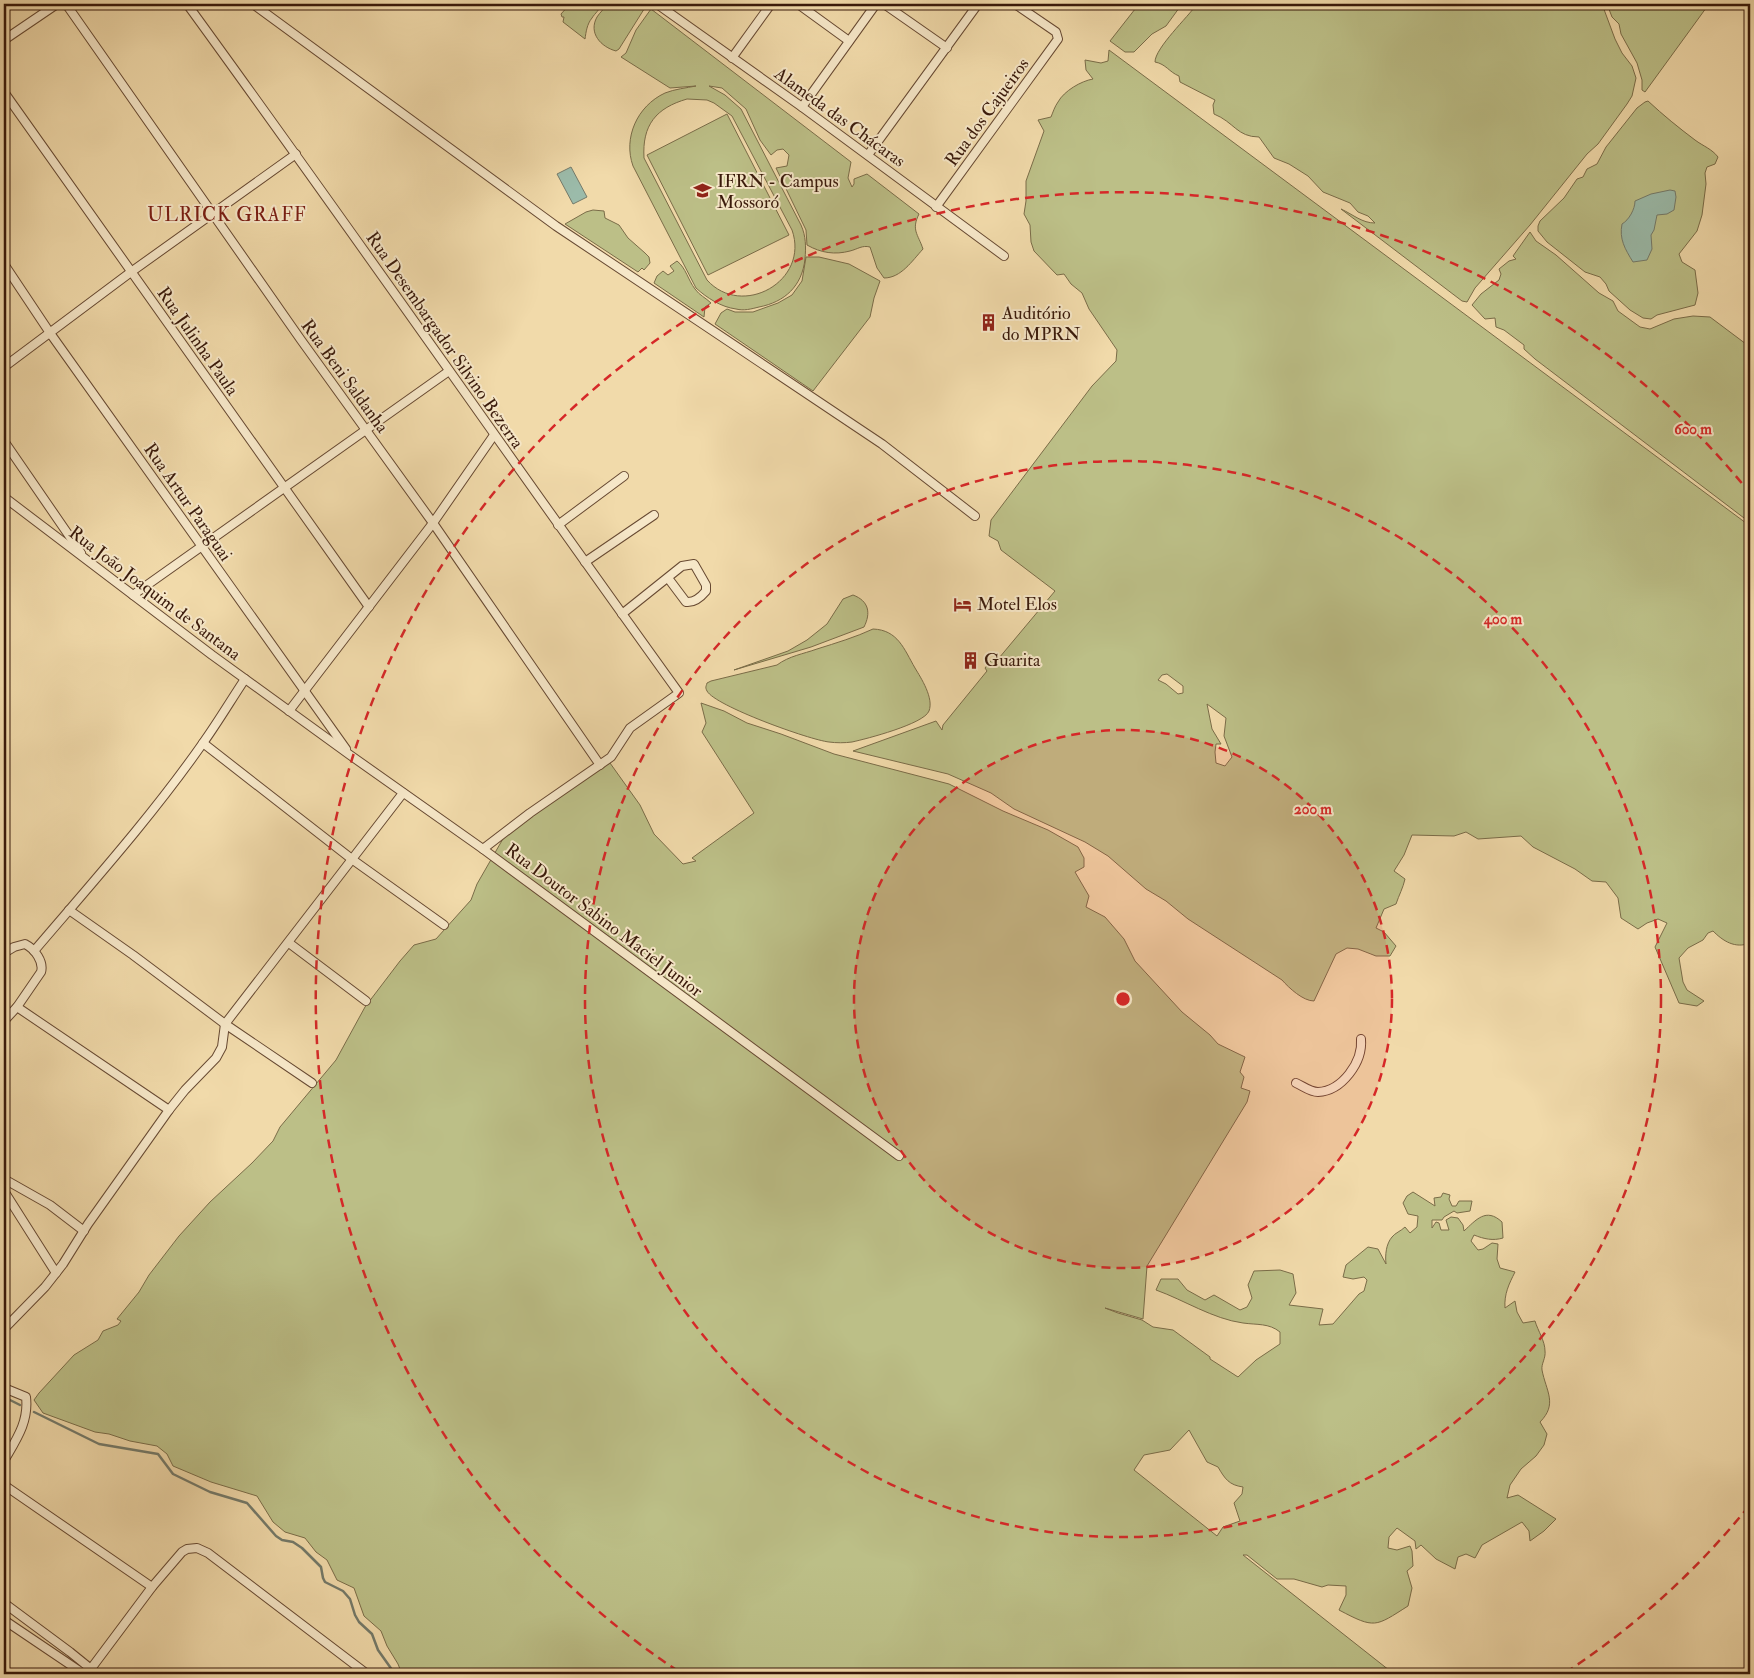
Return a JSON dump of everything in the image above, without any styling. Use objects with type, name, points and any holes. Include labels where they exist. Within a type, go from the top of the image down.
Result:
[{"type":"street","points":[[4,40],[57,4]]},
{"type":"street","name":"Rua Beni Saldanha","points":[[66,4],[300,340],[433,523],[600,765]]},
{"type":"street","name":"Rua Desembargador Silvino Bezerra","points":[[187,4],[296,154],[679,693],[630,728],[611,757],[600,765]]},
{"type":"street","points":[[253,4],[556,226],[882,444],[975,516]]},
{"type":"street","name":"Alameda das Chácaras","points":[[657,4],[669,7],[732,58],[868,155],[936,208],[1004,256]]},
{"type":"street","points":[[732,58],[771,4]]},
{"type":"street","points":[[798,4],[848,41]]},
{"type":"street","points":[[802,107],[876,4]]},
{"type":"street","points":[[884,4],[947,48]]},
{"type":"street","points":[[868,155],[978,4]]},
{"type":"street","name":"Rua dos Cajueiros","points":[[936,208],[1058,39],[1058,34],[1015,4]]},
{"type":"street","name":"Rua Julinha Paula","points":[[4,92],[369,607]]},
{"type":"street","points":[[4,367],[296,154]]},
{"type":"street","name":"Rua Artur Paraguai","points":[[4,264],[50,333],[350,755]]},
{"type":"street","points":[[134,596],[449,371]]},
{"type":"street","points":[[289,711],[433,523],[494,435]]},
{"type":"street","points":[[4,441],[84,558]]},
{"type":"street","points":[[558,525],[624,476]]},
{"type":"street","name":"Rua João Joaquim de Santana","points":[[4,497],[289,711]]},
{"type":"street","points":[[585,562],[654,515]]},
{"type":"street","points":[[622,614],[682,566],[694,564],[706,585],[706,591],[701,597],[691,603],[686,602],[668,578]]},
{"type":"street","points":[[34,951],[117,853],[202,743],[245,679]]},
{"type":"street","name":"Rua Doutor Sabino Maciel Junior","points":[[289,711],[483,849],[899,1156]]},
{"type":"street","points":[[202,743],[353,860],[444,925]]},
{"type":"street","points":[[483,849],[530,813],[600,765]]},
{"type":"street","points":[[4,1329],[56,1274],[84,1231],[170,1110],[185,1090],[219,1054],[222,1047],[225,1024],[403,793]]},
{"type":"street","points":[[69,910],[133,954],[225,1024],[312,1083]]},
{"type":"street","points":[[289,943],[366,1001]]},
{"type":"street","points":[[4,953],[20,944],[25,944],[34,951],[42,968],[16,1007],[4,1020]]},
{"type":"street","points":[[16,1007],[170,1110]]},
{"type":"street","points":[[1296,1083],[1317,1092],[1335,1086],[1343,1080],[1358,1060],[1362,1047],[1361,1039]]},
{"type":"street","points":[[4,1179],[50,1205],[84,1231]]},
{"type":"street","points":[[4,1191],[56,1274]]},
{"type":"street","points":[[4,1388],[26,1397],[27,1410],[23,1426],[4,1461]]},
{"type":"street","points":[[4,1485],[152,1587]]},
{"type":"street","points":[[89,1673],[152,1587],[182,1552],[187,1549],[197,1548],[208,1554],[367,1674]]},
{"type":"street","points":[[4,1603],[89,1673]]},
{"type":"street","points":[[4,1620],[89,1673]]},
{"type":"street","points":[[352,1674],[357,1667]]},
{"type":"green space","points":[[570,4],[578,7],[581,4],[601,4],[599,10],[589,23],[585,39],[563,22],[564,17],[561,14]]},
{"type":"green space","points":[[606,4],[643,4],[646,6],[616,51],[601,43],[595,34],[594,28],[597,17]]},
{"type":"green space","points":[[1139,4],[1182,4],[1166,26],[1152,34],[1134,52],[1125,52],[1110,41]]},
{"type":"green space","points":[[1197,4],[1602,4],[1615,39],[1622,53],[1632,66],[1636,78],[1632,96],[1598,144],[1587,154],[1530,225],[1475,288],[1467,302],[1462,301],[1341,209],[1362,220],[1375,223],[1368,216],[1358,212],[1350,203],[1323,192],[1308,176],[1289,164],[1274,158],[1259,137],[1240,132],[1221,117],[1214,114],[1213,105],[1215,100],[1180,82],[1179,76],[1162,64],[1155,62],[1160,49]]},
{"type":"green space","points":[[1607,4],[1709,4],[1645,92],[1642,90],[1642,80],[1637,63],[1621,34],[1619,24],[1612,17]]},
{"type":"green space","points":[[651,9],[851,162],[848,178],[852,187],[854,179],[867,174],[919,214],[915,228],[923,249],[901,272],[884,278],[877,268],[870,247],[833,253],[818,250],[807,245],[806,230],[776,168],[787,166],[789,155],[783,149],[777,150],[771,155],[760,140],[746,109],[722,88],[709,86],[725,95],[741,109],[803,229],[806,250],[803,269],[796,285],[777,301],[748,310],[730,308],[714,302],[696,288],[633,166],[630,155],[631,134],[640,114],[647,106],[665,93],[696,86],[670,88],[621,57],[626,53],[636,30]],"holes":[[[687,99],[707,100],[732,116],[792,230],[795,248],[791,265],[782,279],[769,289],[754,295],[738,296],[721,291],[707,280],[644,158],[646,136],[649,127],[659,113],[667,107]]]},
{"type":"green space","points":[[1109,50],[1750,526],[1750,943],[1739,945],[1730,943],[1713,931],[1708,933],[1703,940],[1688,948],[1679,958],[1683,982],[1687,990],[1704,1001],[1697,1006],[1679,1003],[1655,947],[1667,923],[1658,919],[1638,929],[1621,918],[1618,898],[1606,882],[1592,881],[1575,869],[1533,847],[1521,836],[1478,839],[1466,832],[1454,836],[1412,835],[1404,855],[1394,871],[1405,879],[1396,904],[1384,909],[1376,928],[1384,932],[1396,946],[1390,956],[1376,956],[1358,949],[1347,948],[1336,954],[1314,1001],[1301,996],[1282,980],[1188,919],[1166,901],[1146,889],[1108,856],[1085,842],[1014,809],[991,793],[948,774],[853,751],[936,721],[942,730],[943,725],[987,671],[985,668],[995,656],[999,658],[1055,591],[1001,550],[998,541],[989,536],[991,520],[1092,386],[1116,361],[1117,350],[1089,309],[1082,293],[1071,284],[1064,274],[1057,275],[1034,251],[1031,242],[1030,225],[1024,214],[1026,181],[1044,131],[1038,120],[1051,117],[1061,98],[1069,90],[1078,84],[1093,79],[1086,70],[1085,60],[1101,63],[1108,61]],"holes":[[[1167,674],[1183,686],[1183,693],[1178,694],[1158,680],[1162,675]],[[1207,704],[1226,718],[1224,736],[1232,757],[1225,766],[1216,763],[1216,744],[1221,744],[1212,729]]]},
{"type":"green space","points":[[1648,101],[1718,157],[1715,164],[1707,167],[1705,173],[1706,184],[1702,215],[1697,231],[1679,254],[1682,262],[1695,270],[1698,293],[1695,305],[1657,315],[1651,319],[1643,318],[1630,310],[1609,291],[1600,277],[1585,272],[1547,242],[1538,231],[1540,221],[1564,198],[1577,179],[1583,177],[1587,169],[1597,164],[1606,147],[1637,108]]},
{"type":"green space","points":[[727,114],[789,235],[708,275],[647,155]]},
{"type":"green space","points":[[593,210],[604,211],[605,218],[619,225],[628,238],[649,257],[650,263],[644,270],[642,268],[638,272],[565,224]]},
{"type":"green space","points":[[1530,232],[1536,241],[1556,255],[1599,293],[1613,301],[1618,311],[1640,327],[1650,329],[1674,319],[1693,316],[1710,317],[1750,347],[1750,521],[1535,359],[1524,349],[1524,345],[1504,330],[1496,327],[1495,318],[1485,319],[1472,305],[1481,294],[1499,280],[1501,274],[1499,269],[1509,261],[1516,259],[1513,256]]},
{"type":"green space","points":[[806,257],[819,257],[849,264],[880,281],[870,317],[813,391],[715,324],[721,313],[727,309],[735,312],[753,312],[778,303],[792,295],[802,281]]},
{"type":"green space","points":[[677,261],[683,267],[697,291],[711,303],[705,307],[704,317],[654,283],[657,276],[663,271],[668,275],[674,271],[670,266]]},
{"type":"green space","points":[[853,595],[862,601],[867,608],[868,612],[864,627],[811,647],[734,670],[788,651],[807,640],[827,624],[843,599]]},
{"type":"green space","points":[[873,629],[889,633],[899,642],[928,694],[930,700],[929,711],[925,716],[906,726],[852,742],[829,742],[784,729],[744,713],[727,705],[706,690],[707,683],[711,681],[777,665],[791,657],[846,640]]},
{"type":"green space","points":[[701,703],[724,711],[747,723],[834,754],[949,784],[1003,811],[1048,830],[1078,847],[1084,858],[1084,867],[1075,872],[1089,896],[1086,907],[1105,917],[1124,939],[1135,961],[1182,1012],[1218,1044],[1245,1057],[1240,1072],[1244,1077],[1241,1088],[1250,1091],[1247,1102],[1147,1266],[1143,1319],[1105,1308],[1142,1320],[1153,1327],[1173,1330],[1210,1357],[1210,1359],[1238,1377],[1256,1360],[1280,1344],[1280,1332],[1267,1326],[1221,1318],[1156,1290],[1161,1279],[1178,1279],[1187,1290],[1205,1300],[1214,1295],[1240,1310],[1247,1307],[1252,1298],[1248,1285],[1254,1271],[1280,1270],[1293,1274],[1296,1293],[1289,1305],[1323,1309],[1319,1325],[1333,1324],[1359,1294],[1364,1291],[1367,1280],[1364,1277],[1353,1279],[1343,1277],[1346,1265],[1368,1247],[1378,1249],[1386,1264],[1386,1250],[1392,1237],[1405,1227],[1410,1233],[1417,1227],[1418,1216],[1408,1214],[1403,1203],[1407,1196],[1413,1192],[1435,1206],[1434,1198],[1441,1197],[1443,1193],[1450,1195],[1449,1199],[1452,1206],[1456,1206],[1459,1201],[1472,1201],[1470,1211],[1457,1213],[1454,1211],[1442,1220],[1432,1220],[1432,1228],[1436,1222],[1439,1223],[1441,1230],[1449,1230],[1446,1220],[1451,1217],[1458,1218],[1463,1225],[1464,1231],[1477,1219],[1486,1215],[1502,1222],[1503,1238],[1489,1239],[1474,1235],[1471,1241],[1478,1250],[1492,1243],[1498,1244],[1497,1259],[1500,1268],[1515,1272],[1506,1294],[1505,1308],[1515,1301],[1517,1312],[1523,1323],[1535,1321],[1545,1347],[1542,1370],[1550,1403],[1540,1422],[1547,1434],[1544,1445],[1536,1456],[1521,1469],[1510,1485],[1507,1498],[1518,1495],[1556,1519],[1530,1541],[1529,1531],[1522,1522],[1482,1545],[1475,1558],[1466,1554],[1458,1557],[1455,1569],[1436,1559],[1421,1545],[1416,1549],[1415,1541],[1397,1528],[1389,1537],[1388,1548],[1397,1550],[1410,1546],[1412,1551],[1413,1566],[1407,1571],[1412,1588],[1408,1606],[1381,1622],[1375,1623],[1368,1623],[1339,1610],[1346,1595],[1346,1586],[1328,1585],[1322,1587],[1294,1579],[1277,1579],[1247,1555],[1243,1555],[1394,1674],[402,1674],[381,1631],[364,1616],[354,1588],[337,1580],[327,1560],[316,1552],[305,1538],[285,1532],[273,1522],[257,1496],[211,1482],[173,1466],[167,1454],[157,1446],[95,1432],[43,1413],[34,1400],[39,1393],[74,1355],[98,1340],[103,1331],[118,1325],[121,1321],[117,1319],[179,1236],[210,1202],[273,1141],[280,1127],[336,1060],[365,1007],[400,961],[414,945],[436,939],[471,900],[477,884],[504,837],[596,770],[610,763],[640,805],[654,834],[683,864],[696,861],[692,858],[754,813],[702,732],[706,723]],"holes":[[[1189,1430],[1207,1462],[1218,1467],[1225,1478],[1231,1483],[1243,1487],[1242,1494],[1234,1503],[1240,1521],[1223,1527],[1217,1536],[1134,1470],[1144,1455],[1170,1450]]]},
{"type":"shaded area","points":[[571,167],[587,197],[573,204],[557,174]]},
{"type":"shaded area","points":[[1670,190],[1675,191],[1674,210],[1667,214],[1657,215],[1651,235],[1652,249],[1647,260],[1633,262],[1622,239],[1622,224],[1631,214],[1635,201],[1651,194]]},
{"type":"waterway","points":[[4,1397],[20,1405]]},
{"type":"waterway","points":[[34,1412],[99,1444],[158,1454],[173,1474],[210,1492],[247,1503],[276,1536],[282,1540],[293,1542],[302,1548],[321,1567],[325,1582],[343,1591],[350,1599],[359,1622],[372,1634],[378,1650],[395,1674]]},
{"type":"place","name":"IFRN - Campus Mossoró","points":[[703,191]]},
{"type":"place","name":"Auditório do MPRN","points":[[988,323]]},
{"type":"place","name":"Motel Elos","points":[[963,604]]},
{"type":"place","name":"Guarita","points":[[970,660]]},
{"type":"district","name":"ULRICK GRAFF","points":[[227,214]]}]
